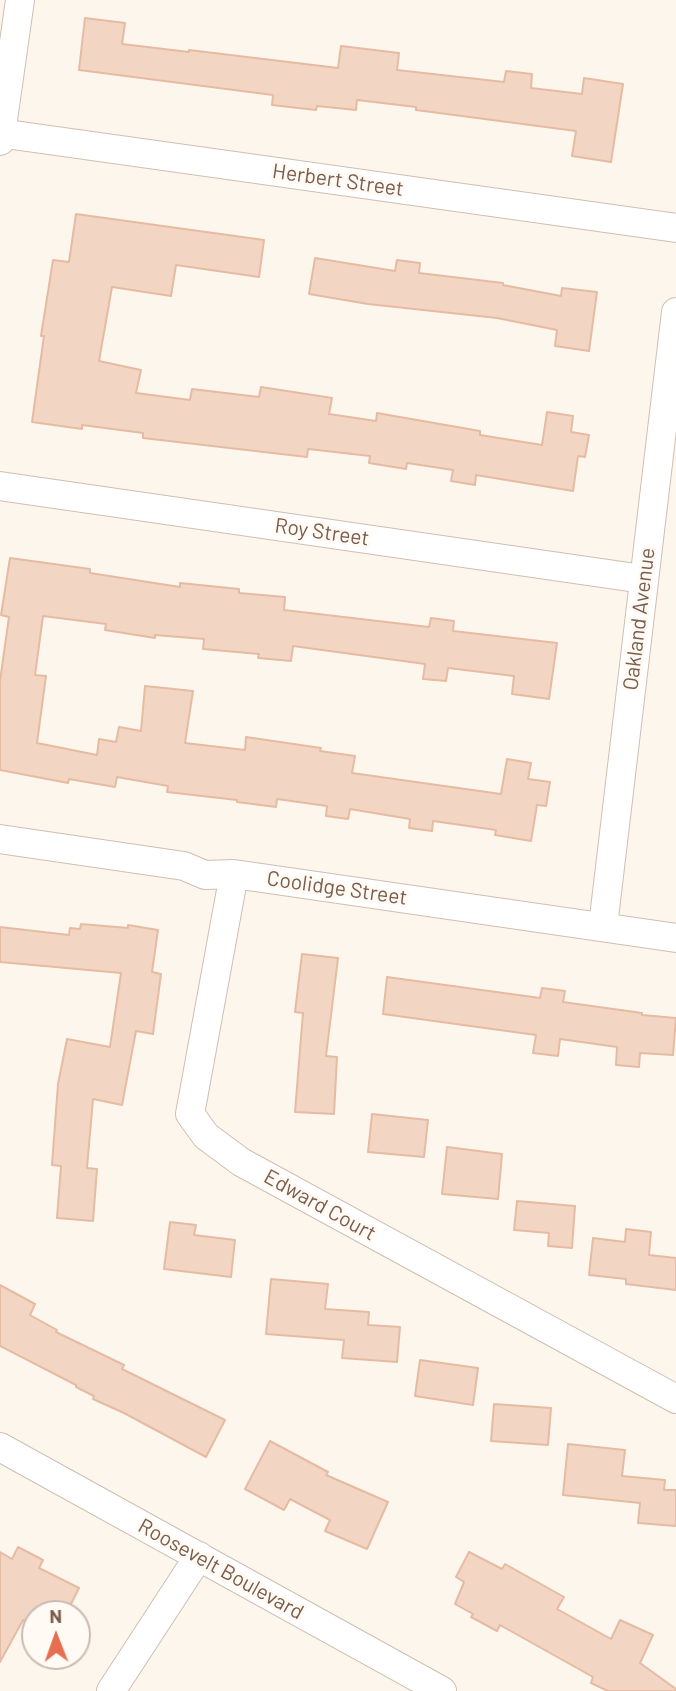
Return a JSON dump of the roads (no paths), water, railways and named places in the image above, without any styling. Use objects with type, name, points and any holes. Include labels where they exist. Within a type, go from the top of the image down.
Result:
[{"type":"street","points":[[0,135],[20,0]]},
{"type":"street","name":"Herbert Street","points":[[0,135],[676,228]]},
{"type":"street","name":"Oakland Avenue","points":[[603,926],[676,312]]},
{"type":"street","name":"Roy Street","points":[[0,486],[643,579]]},
{"type":"street","name":"Coolidge Street","points":[[0,839],[184,866],[205,875],[234,874],[676,938]]},
{"type":"street","name":"Edward Court","points":[[234,874],[190,1114],[206,1136],[242,1162],[676,1399]]},
{"type":"street","name":"Roosevelt Boulevard","points":[[0,1447],[442,1691]]},
{"type":"street","points":[[111,1691],[199,1556]]}]
